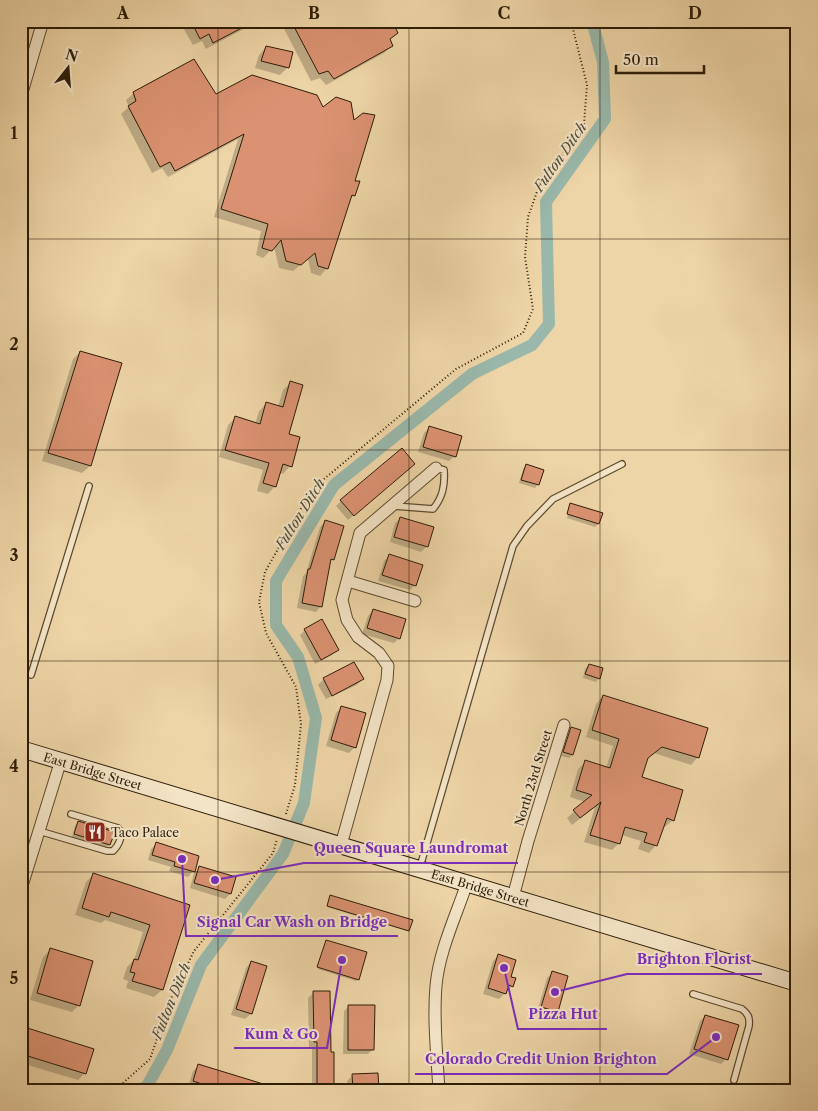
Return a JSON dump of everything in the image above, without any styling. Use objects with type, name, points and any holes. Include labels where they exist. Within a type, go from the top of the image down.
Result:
[{"type":"main road","name":"East Bridge Street","points":[[21,749],[797,983]]},
{"type":"street","points":[[21,96],[43,21]]},
{"type":"street","points":[[341,845],[387,680],[388,666],[379,653],[358,637],[347,620],[342,600],[360,533],[436,468]]},
{"type":"street","points":[[348,581],[415,601]]},
{"type":"street","name":"North 23rd Street","points":[[513,897],[528,841],[564,725]]},
{"type":"street","points":[[21,888],[61,760]]},
{"type":"street","points":[[439,1090],[436,985],[445,948],[467,883]]},
{"type":"lane","points":[[419,869],[514,546],[527,526],[553,500],[622,464]]},
{"type":"lane","points":[[392,505],[433,509],[440,501],[445,482],[444,470],[436,468]]},
{"type":"lane","points":[[31,675],[89,486]]},
{"type":"lane","points":[[39,831],[107,851],[113,851],[118,846],[121,835],[118,828],[71,814]]},
{"type":"lane","points":[[693,994],[742,1009],[748,1014],[750,1019],[749,1026],[734,1080]]},
{"type":"building","points":[[191,21],[255,21],[213,43],[209,34],[200,39]]},
{"type":"building","points":[[291,21],[392,21],[398,33],[390,39],[393,46],[334,79],[328,71],[319,74]]},
{"type":"building","points":[[266,46],[293,52],[289,68],[261,61]]},
{"type":"building","points":[[194,59],[216,94],[252,75],[317,95],[323,107],[336,97],[351,102],[354,120],[363,113],[375,115],[355,181],[360,181],[355,196],[352,195],[328,269],[318,266],[315,253],[301,265],[286,261],[281,240],[272,251],[262,248],[268,224],[221,209],[244,134],[175,171],[170,162],[160,167],[128,106],[136,101],[133,92]]},
{"type":"building","points":[[80,351],[122,363],[91,466],[48,453]]},
{"type":"building","points":[[290,381],[303,385],[289,434],[300,437],[292,467],[283,464],[276,487],[263,483],[269,463],[225,450],[235,416],[260,424],[266,402],[283,407]]},
{"type":"building","points":[[429,426],[462,436],[456,457],[423,447]]},
{"type":"building","points":[[402,448],[415,464],[354,516],[340,500]]},
{"type":"building","points":[[526,464],[544,470],[539,485],[521,480]]},
{"type":"building","points":[[570,503],[603,513],[599,524],[567,514]]},
{"type":"building","points":[[400,517],[434,527],[428,547],[394,537]]},
{"type":"building","points":[[325,520],[344,526],[334,560],[331,559],[322,607],[302,603],[308,569],[310,569]]},
{"type":"building","points":[[389,554],[423,565],[416,586],[382,575]]},
{"type":"building","points":[[373,609],[406,619],[400,639],[367,628]]},
{"type":"building","points":[[322,619],[339,650],[321,660],[304,629]]},
{"type":"building","points":[[354,662],[364,679],[332,696],[323,678]]},
{"type":"building","points":[[589,664],[603,668],[600,679],[585,674]]},
{"type":"building","points":[[603,695],[708,728],[699,758],[662,747],[648,758],[642,777],[683,790],[674,821],[667,818],[657,846],[644,842],[647,833],[625,827],[620,844],[590,835],[601,802],[580,818],[573,810],[592,795],[576,790],[585,760],[610,768],[619,739],[592,730]]},
{"type":"building","points":[[341,706],[366,713],[356,748],[331,740]]},
{"type":"building","points":[[571,727],[581,730],[573,755],[563,752]]},
{"type":"building","name":"Taco Palace","points":[[78,821],[115,832],[110,845],[74,834]]},
{"type":"building","points":[[156,842],[199,856],[195,872],[174,866],[175,862],[152,855]]},
{"type":"building","points":[[199,866],[236,877],[231,894],[194,883]]},
{"type":"building","points":[[93,873],[190,905],[163,990],[132,981],[135,973],[130,972],[134,959],[138,960],[150,925],[111,912],[109,917],[82,908]]},
{"type":"building","points":[[330,895],[413,920],[409,931],[327,906]]},
{"type":"building","points":[[326,940],[367,952],[359,980],[317,967]]},
{"type":"building","points":[[50,948],[93,961],[80,1006],[37,993]]},
{"type":"building","points":[[498,954],[516,960],[511,977],[516,978],[513,987],[509,985],[506,994],[488,988]]},
{"type":"building","points":[[251,961],[267,966],[252,1014],[236,1009]]},
{"type":"building","points":[[552,971],[568,976],[558,1012],[541,1007]]},
{"type":"building","points":[[313,991],[330,991],[331,1052],[334,1052],[334,1090],[317,1090],[317,1042],[314,1042]]},
{"type":"building","points":[[348,1005],[375,1005],[374,1050],[348,1050]]},
{"type":"building","points":[[705,1015],[739,1025],[728,1060],[694,1049]]},
{"type":"building","points":[[21,1026],[94,1049],[86,1074],[21,1054]]},
{"type":"building","points":[[198,1064],[273,1087],[273,1090],[220,1090],[193,1081]]},
{"type":"building","points":[[378,1073],[379,1090],[353,1090],[352,1074]]},
{"type":"waterway","name":"Fulton Ditch","points":[[140,1090],[147,1086],[167,1050],[201,965],[283,854],[304,803],[316,718],[298,657],[276,625],[276,581],[334,485],[472,374],[532,345],[549,324],[546,202],[605,119],[603,62],[592,21]]},
{"type":"place","name":"Taco Palace","points":[[95,832]]},
{"type":"place","name":"Signal Car Wash on Bridge","points":[[182,859]]},
{"type":"place","name":"Queen Square Laundromat","points":[[215,880]]},
{"type":"place","name":"Kum & Go","points":[[342,960]]},
{"type":"place","name":"Pizza Hut","points":[[504,968]]},
{"type":"place","name":"Brighton Florist","points":[[555,992]]},
{"type":"place","name":"Colorado Credit Union Brighton","points":[[716,1037]]}]
